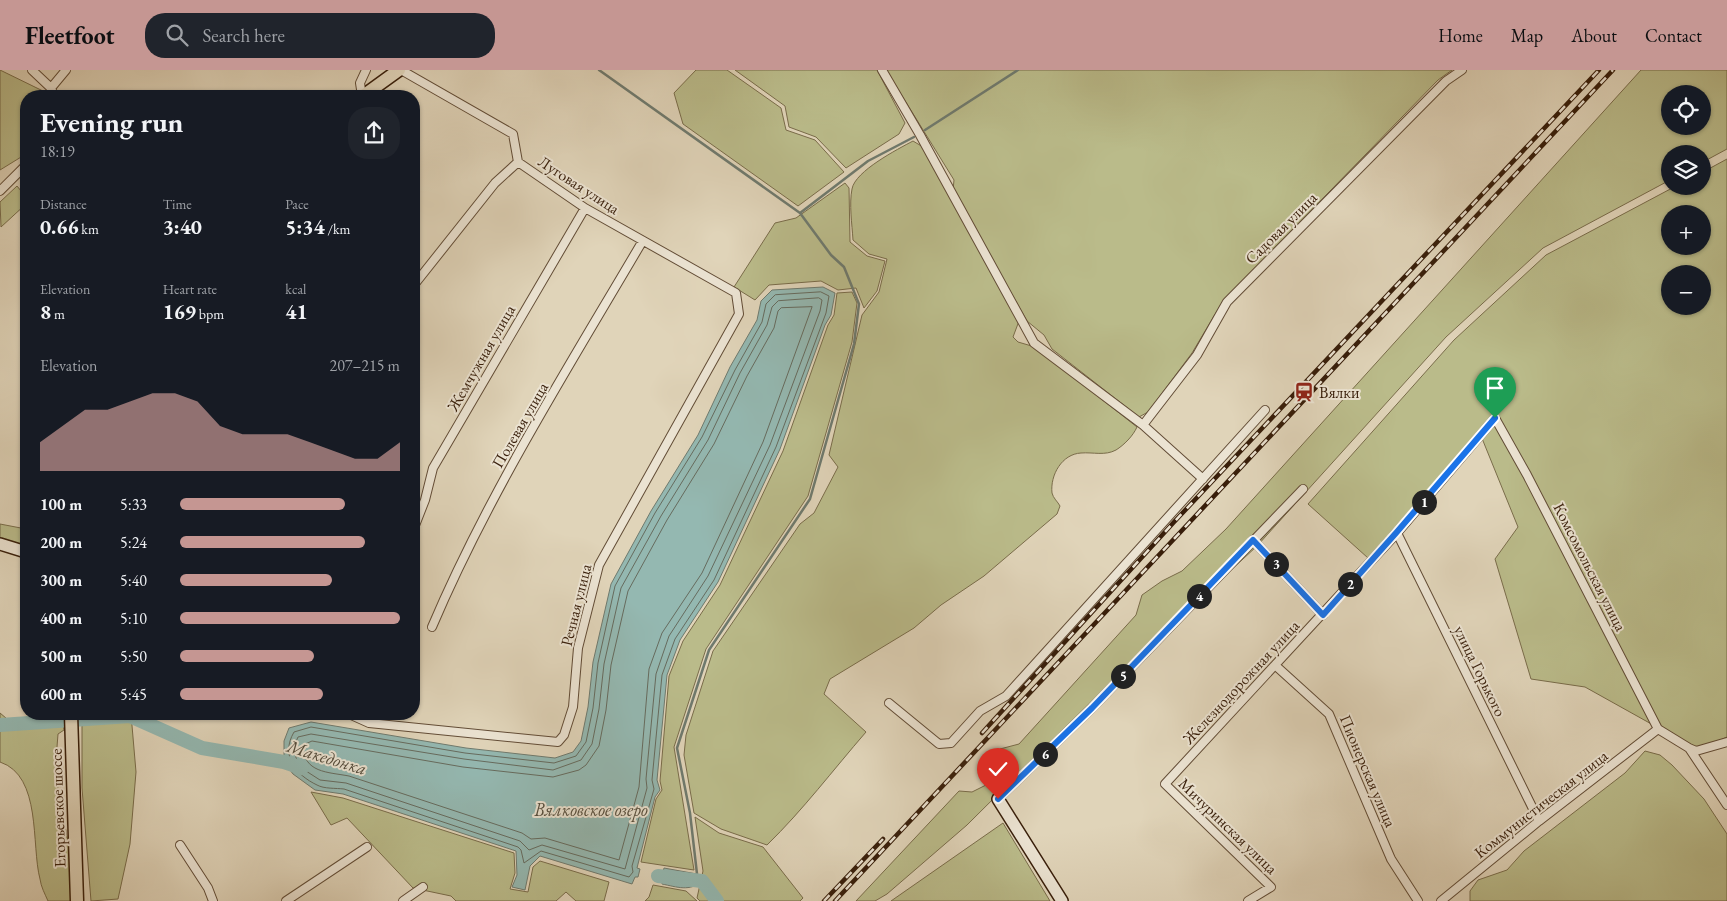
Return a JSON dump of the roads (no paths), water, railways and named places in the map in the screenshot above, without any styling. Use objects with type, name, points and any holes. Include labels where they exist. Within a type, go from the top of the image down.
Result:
[{"type":"main road","points":[[372,90],[400,70]]},
{"type":"main road","name":"Егорьевское шоссе","points":[[71,720],[77,901]]},
{"type":"street","points":[[32,70],[51,90]]},
{"type":"street","points":[[54,90],[66,70]]},
{"type":"street","points":[[362,90],[360,83],[366,70]]},
{"type":"street","name":"Луговая улица","points":[[400,70],[513,134],[518,162],[585,208],[736,294]]},
{"type":"street","points":[[882,70],[920,135],[1034,343],[1143,425],[1203,478]]},
{"type":"street","name":"Садовая улица","points":[[1143,425],[1197,355],[1227,302],[1446,81],[1462,70]]},
{"type":"street","points":[[420,277],[494,184],[518,162]]},
{"type":"street","points":[[0,191],[20,171]]},
{"type":"street","name":"Жемчужная улица","points":[[420,513],[433,468],[585,208]]},
{"type":"street","name":"Полевая улица","points":[[432,627],[458,565],[485,515],[642,242]]},
{"type":"street","name":"Речная улица","points":[[362,720],[369,723],[462,734],[558,742],[564,736],[573,706],[578,648],[599,565],[739,314],[736,294]]},
{"type":"street","points":[[888,703],[939,744],[951,744],[980,711],[1006,696],[1265,410]]},
{"type":"street","name":"Железнодорожная улица","points":[[1165,784],[1323,615],[1495,418]]},
{"type":"street","name":"Комсомольская улица","points":[[1495,418],[1527,475],[1658,729]]},
{"type":"street","points":[[1062,901],[998,799],[1092,708],[1304,489]]},
{"type":"street","name":"улица Горького","points":[[1396,533],[1539,822]]},
{"type":"street","points":[[1253,540],[1323,615]]},
{"type":"street","points":[[0,544],[20,550]]},
{"type":"street","name":"Пионерская улица","points":[[1276,666],[1329,714],[1390,859],[1418,901]]},
{"type":"street","points":[[1658,729],[1696,750],[1727,742]]},
{"type":"street","name":"Коммунистическая улица","points":[[1441,901],[1658,729]]},
{"type":"street","points":[[1690,748],[1727,805]]},
{"type":"street","name":"Мичуринская улица","points":[[1165,784],[1271,887],[1248,901]]},
{"type":"street","points":[[180,845],[208,888],[213,901]]},
{"type":"street","points":[[286,901],[367,847]]},
{"type":"street","points":[[403,901],[423,887]]},
{"type":"water","name":"Вялковское озеро","points":[[823,287],[835,293],[831,315],[825,325],[780,449],[718,582],[680,640],[667,675],[657,780],[660,790],[655,797],[637,868],[640,869],[638,877],[635,877],[632,884],[540,856],[530,866],[525,890],[512,887],[517,875],[516,851],[343,794],[315,790],[293,774],[284,762],[284,741],[289,728],[311,722],[466,748],[555,758],[573,752],[581,741],[588,707],[593,662],[611,584],[651,511],[698,435],[730,367],[757,320],[761,301],[772,290]]},
{"type":"water","points":[[664,868],[697,874],[702,881],[688,888],[662,884],[662,880],[658,879],[658,872],[663,872]]},
{"type":"waterway","points":[[599,70],[800,213],[831,255],[844,267],[859,304],[854,344],[810,499],[709,650],[677,748],[690,813],[697,874]]},
{"type":"waterway","points":[[925,130],[1018,70]]},
{"type":"waterway","points":[[800,213],[868,161],[914,137]]},
{"type":"waterway","name":"Македонка","points":[[0,725],[72,720]]},
{"type":"waterway","name":"Македонка","points":[[139,720],[202,748],[284,762],[302,768]]},
{"type":"waterway","name":"Македонка","points":[[658,876],[702,881],[717,901]]},
{"type":"railway","points":[[982,733],[1174,522],[1599,70]]},
{"type":"railway","points":[[835,901],[1613,70]]},
{"type":"railway","points":[[824,901],[883,839]]},
{"type":"place","name":"Вялки","points":[[1304,392]]}]
